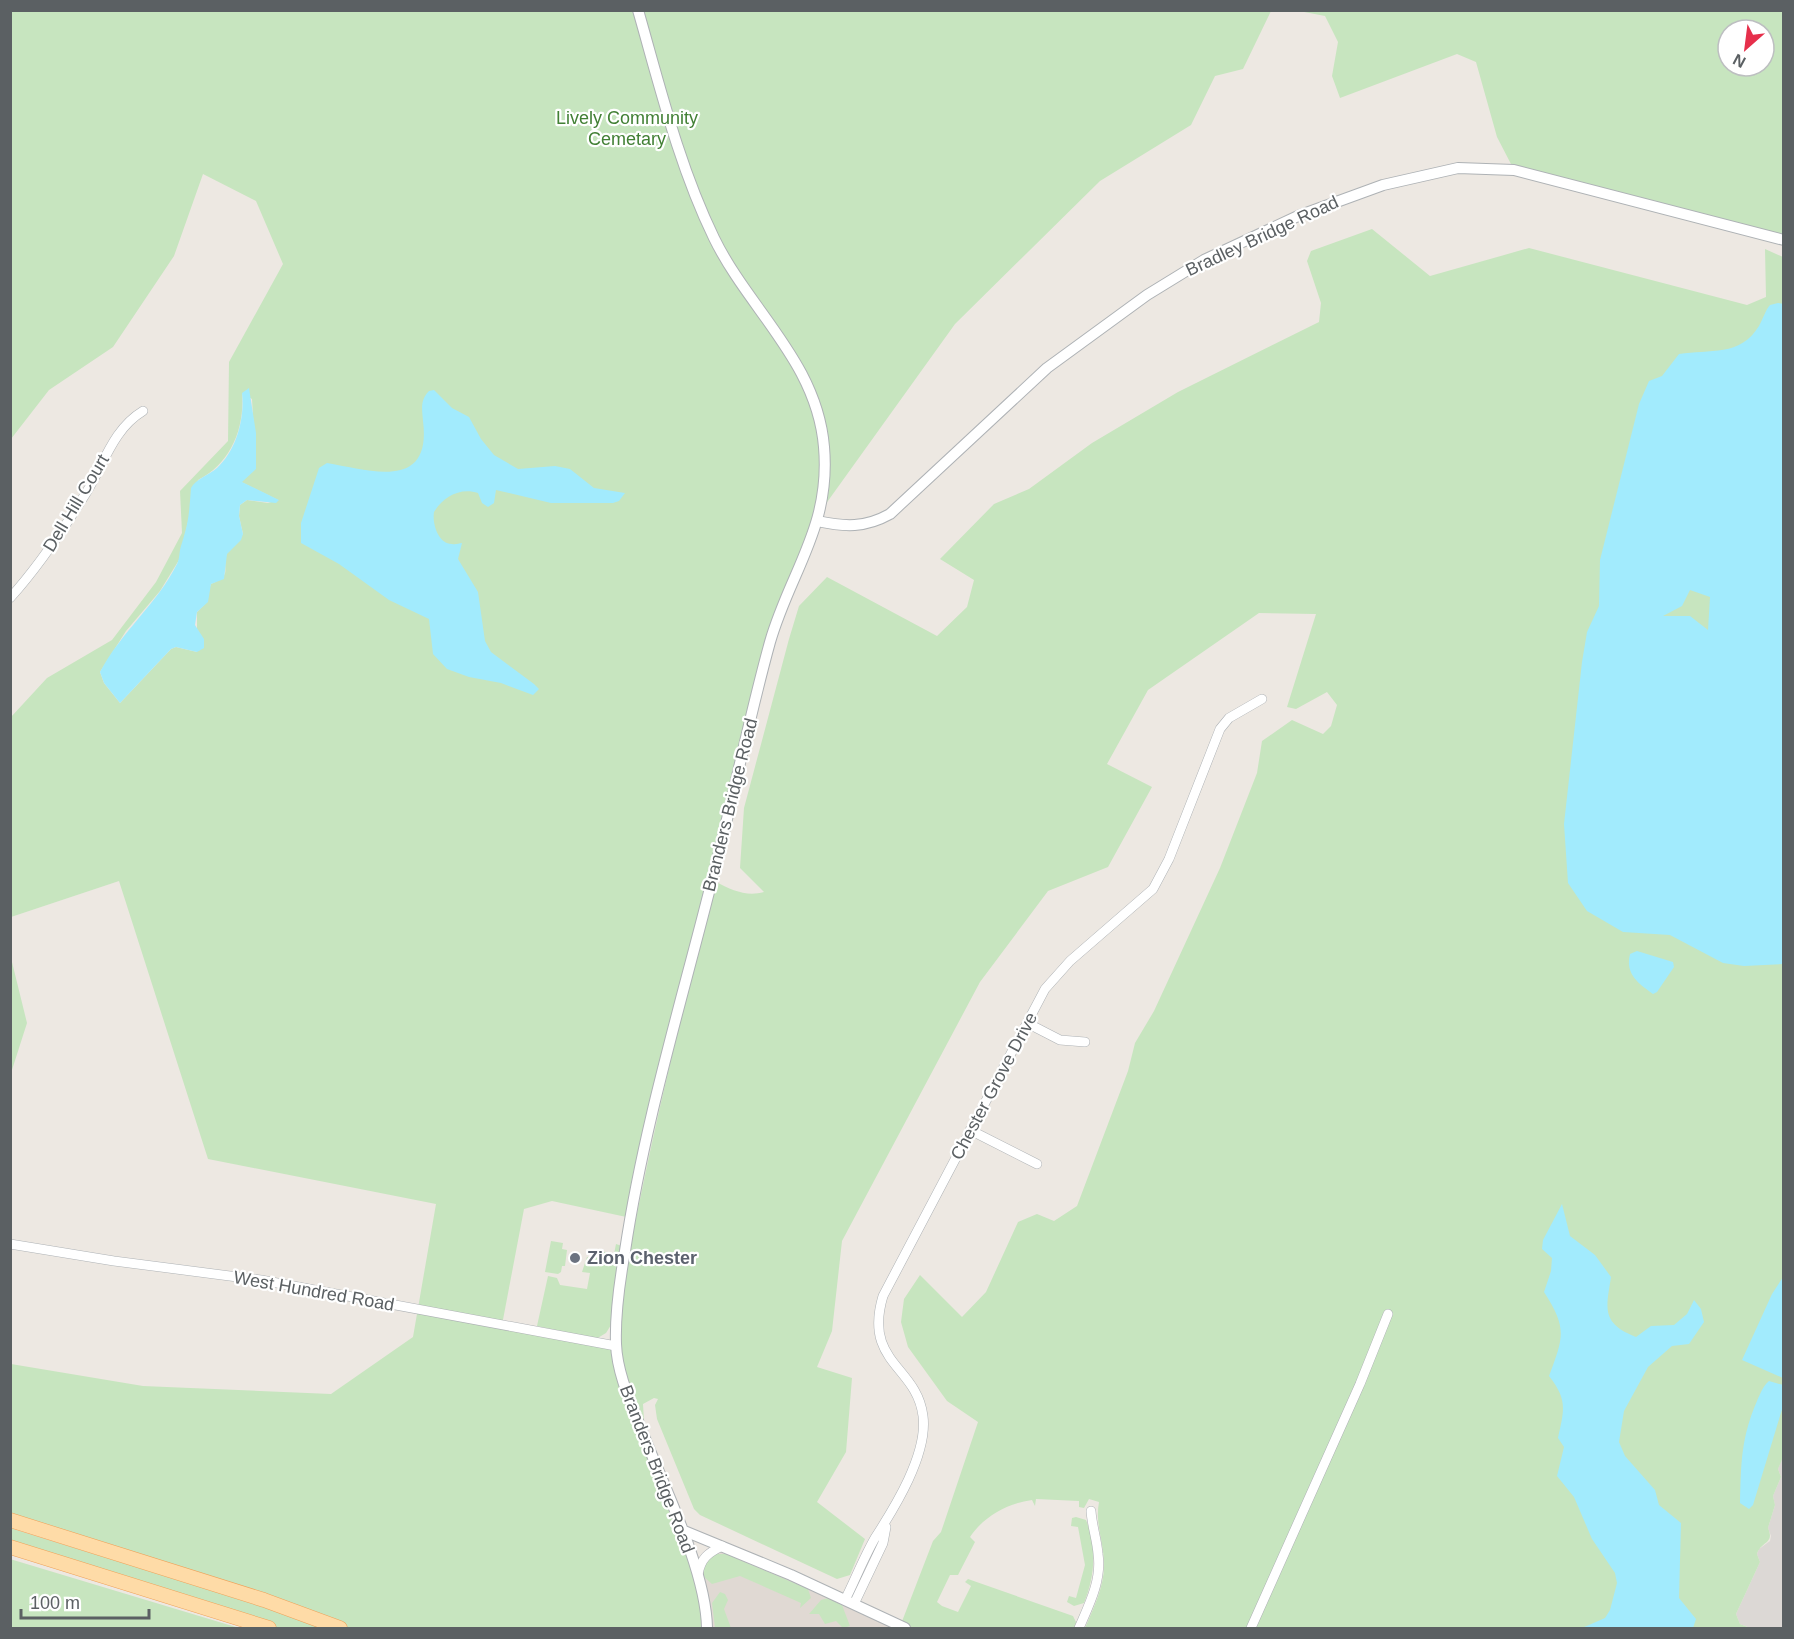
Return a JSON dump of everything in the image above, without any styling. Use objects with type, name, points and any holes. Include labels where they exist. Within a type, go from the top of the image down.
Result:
[{"type":"main road","points":[[10,1520],[264,1600],[340,1629]]},
{"type":"main road","points":[[10,1547],[269,1629]]},
{"type":"street","name":"Branders Bridge Road","points":[[638,10],[666,110],[702,214],[730,269],[783,340],[813,396],[823,434],[825,465],[822,502],[812,541],[771,638],[670,1044],[624,1251],[616,1346],[626,1390],[682,1530],[706,1608],[707,1629]]},
{"type":"street","name":"Bradley Bridge Road","points":[[817,521],[858,526],[875,522],[890,514],[1070,348],[1147,295],[1204,260],[1281,224],[1383,185],[1458,168],[1514,170],[1784,240]]},
{"type":"street","name":"Dell Hill Court","points":[[10,598],[51,548],[89,487],[117,434],[131,418],[143,411]]},
{"type":"street","name":"Chester Grove Drive","points":[[850,1602],[875,1539],[887,1521],[917,1457],[924,1430],[920,1400],[914,1388],[895,1367],[881,1341],[880,1307],[883,1296],[1045,989],[1058,972],[1153,889],[1169,859],[1220,729],[1229,718],[1262,699]]},
{"type":"street","points":[[1027,1023],[1060,1040],[1085,1042]]},
{"type":"street","points":[[970,1130],[1037,1164]]},
{"type":"street","name":"West Hundred Road","points":[[10,1244],[92,1258],[261,1280],[616,1346]]},
{"type":"street","points":[[1251,1629],[1308,1494],[1360,1384],[1388,1314]]},
{"type":"street","points":[[1079,1629],[1092,1598],[1098,1572],[1099,1556],[1091,1511]]},
{"type":"street","points":[[682,1530],[850,1602],[905,1629]]},
{"type":"street","points":[[697,1578],[700,1562],[709,1552],[722,1546]]},
{"type":"shaded area","points":[[1783,1455],[1783,1628],[1750,1628],[1740,1624],[1736,1614],[1760,1562],[1757,1554],[1759,1549],[1770,1541],[1768,1528],[1775,1505],[1773,1496],[1781,1477],[1778,1469]]},
{"type":"shaded area","points":[[722,1547],[899,1628],[707,1628],[700,1562]]},
{"type":"green space","name":"Lively Community Cemetary","points":[[11,11],[637,11],[702,214],[638,11],[1271,11],[1243,69],[1215,76],[1191,125],[1100,181],[955,324],[820,512],[779,618],[631,1218],[552,1201],[524,1209],[502,1325],[616,1346],[684,1539],[705,1609],[705,1628],[343,1628],[11,1517],[11,1364],[143,1386],[331,1394],[413,1337],[436,1204],[208,1159],[119,881],[11,917],[11,717],[47,678],[112,640],[156,582],[182,533],[180,491],[228,441],[229,362],[283,264],[256,201],[203,174],[174,256],[113,347],[49,390],[11,439]],"holes":[[[242,393],[252,399],[256,468],[241,482],[278,500],[268,503],[247,500],[240,505],[239,516],[243,534],[227,553],[225,575],[211,584],[204,605],[197,612],[197,652],[176,647],[171,649],[120,703],[104,683],[100,672],[126,631],[160,591],[179,560],[198,480],[219,465],[233,444],[241,420]]]},
{"type":"green space","points":[[1299,11],[1783,11],[1783,237],[1512,166],[1497,137],[1476,62],[1457,54],[1340,98],[1332,76],[1338,42],[1325,16]]},
{"type":"green space","points":[[1372,229],[1430,276],[1529,248],[1747,305],[1766,297],[1765,249],[1783,257],[1784,1455],[1778,1469],[1781,1477],[1773,1496],[1775,1505],[1768,1528],[1770,1537],[1757,1554],[1760,1562],[1736,1614],[1740,1624],[1750,1628],[1085,1628],[1098,1596],[1104,1571],[1098,1517],[1099,1502],[1089,1499],[1084,1508],[1079,1507],[1079,1501],[1036,1499],[1035,1506],[1032,1500],[1014,1504],[997,1512],[982,1523],[970,1537],[975,1542],[958,1575],[950,1575],[937,1602],[958,1612],[971,1586],[965,1582],[968,1579],[1073,1616],[1076,1622],[1075,1628],[910,1628],[901,1624],[933,1541],[941,1532],[978,1422],[947,1401],[908,1347],[901,1322],[904,1299],[920,1275],[962,1317],[986,1292],[1018,1222],[1037,1214],[1054,1221],[1077,1206],[1128,1071],[1135,1043],[1154,1011],[1220,868],[1257,773],[1262,741],[1292,720],[1323,734],[1331,726],[1337,705],[1327,692],[1296,709],[1287,707],[1316,614],[1259,613],[1148,690],[1107,764],[1152,787],[1108,867],[1048,891],[980,982],[842,1241],[832,1331],[817,1367],[852,1378],[846,1452],[817,1502],[865,1539],[850,1575],[837,1579],[700,1515],[694,1509],[657,1419],[655,1405],[658,1399],[654,1398],[643,1404],[644,1421],[626,1377],[621,1345],[622,1305],[635,1221],[685,1002],[716,882],[745,893],[764,892],[740,868],[744,808],[799,606],[827,577],[937,636],[967,607],[974,580],[940,559],[994,504],[1029,489],[1092,443],[1178,392],[1319,322],[1321,303],[1307,261],[1311,251]]},
{"type":"green space","points":[[11,958],[27,1023],[10,1073]]},
{"type":"green space","points":[[551,1241],[563,1243],[562,1249],[567,1250],[565,1266],[562,1266],[558,1274],[545,1272]]},
{"type":"green space","points":[[616,1244],[622,1246],[611,1325],[606,1333],[596,1339],[537,1326],[548,1276],[557,1278],[560,1285],[587,1289],[590,1273],[582,1272],[587,1257],[593,1258],[596,1250],[614,1254]]},
{"type":"green space","points":[[1072,1518],[1086,1520],[1090,1530],[1093,1562],[1084,1603],[1074,1606],[1067,1602],[1069,1596],[1076,1598],[1085,1565],[1078,1527],[1071,1526]]},
{"type":"green space","points":[[10,1528],[273,1609],[323,1628],[278,1628],[11,1544]]},
{"type":"green space","points":[[715,1554],[726,1554],[808,1589],[811,1598],[800,1608],[801,1603],[740,1576],[712,1584],[704,1577],[704,1569],[707,1561]]},
{"type":"green space","points":[[10,1559],[239,1628],[11,1628]]},
{"type":"green space","points":[[720,1592],[725,1594],[728,1600],[724,1609],[731,1628],[715,1628],[712,1603]]},
{"type":"green space","points":[[828,1598],[842,1605],[850,1626],[843,1628],[836,1621],[825,1624],[819,1614],[809,1614],[821,1600]]},
{"type":"water","points":[[1784,304],[1783,964],[1744,966],[1723,963],[1670,935],[1623,932],[1587,911],[1568,883],[1564,824],[1587,632],[1599,606],[1600,560],[1639,404],[1649,381],[1662,376],[1679,354],[1724,350],[1743,343],[1759,326],[1770,305]],"holes":[[[1690,590],[1710,597],[1708,630],[1690,616],[1663,616],[1682,606]]]},
{"type":"water","points":[[249,388],[256,433],[256,469],[242,482],[279,500],[276,503],[247,500],[240,505],[239,516],[243,534],[241,540],[227,554],[224,579],[211,584],[208,602],[197,612],[195,625],[204,639],[204,648],[197,652],[176,647],[171,649],[120,703],[104,683],[100,672],[177,564],[187,524],[191,488],[217,468],[229,453],[238,434],[243,403],[242,393]]},
{"type":"water","points":[[434,390],[452,408],[469,417],[481,439],[494,455],[518,469],[555,466],[570,469],[594,488],[625,493],[619,501],[613,503],[551,503],[496,490],[494,503],[488,507],[482,503],[478,493],[465,491],[447,498],[434,512],[435,527],[443,541],[453,544],[462,543],[458,559],[478,592],[485,641],[491,652],[539,689],[533,695],[501,683],[469,677],[447,669],[433,654],[429,619],[389,600],[339,564],[301,543],[301,523],[319,468],[327,463],[378,472],[408,467],[418,458],[423,443],[423,401],[429,391]]},
{"type":"water","points":[[1637,951],[1673,962],[1674,967],[1657,992],[1653,994],[1631,973],[1630,954]]},
{"type":"water","points":[[1562,1204],[1570,1236],[1595,1255],[1611,1277],[1607,1306],[1611,1320],[1617,1326],[1636,1337],[1651,1326],[1674,1325],[1687,1314],[1694,1300],[1701,1309],[1704,1322],[1689,1344],[1672,1346],[1648,1367],[1624,1411],[1619,1442],[1625,1456],[1655,1490],[1659,1505],[1681,1523],[1679,1598],[1696,1619],[1693,1628],[1582,1628],[1605,1618],[1610,1610],[1617,1583],[1615,1573],[1592,1539],[1574,1497],[1557,1476],[1564,1447],[1558,1438],[1563,1405],[1559,1392],[1549,1376],[1558,1351],[1561,1332],[1557,1315],[1544,1292],[1551,1271],[1552,1258],[1542,1249],[1543,1240]]},
{"type":"water","points":[[1783,1277],[1783,1378],[1742,1360],[1772,1294]]},
{"type":"water","points":[[1769,1381],[1783,1385],[1783,1406],[1753,1505],[1749,1509],[1740,1503],[1743,1451],[1752,1414],[1762,1390]]},
{"type":"place","name":"Zion Chester","points":[[575,1258]]}]
